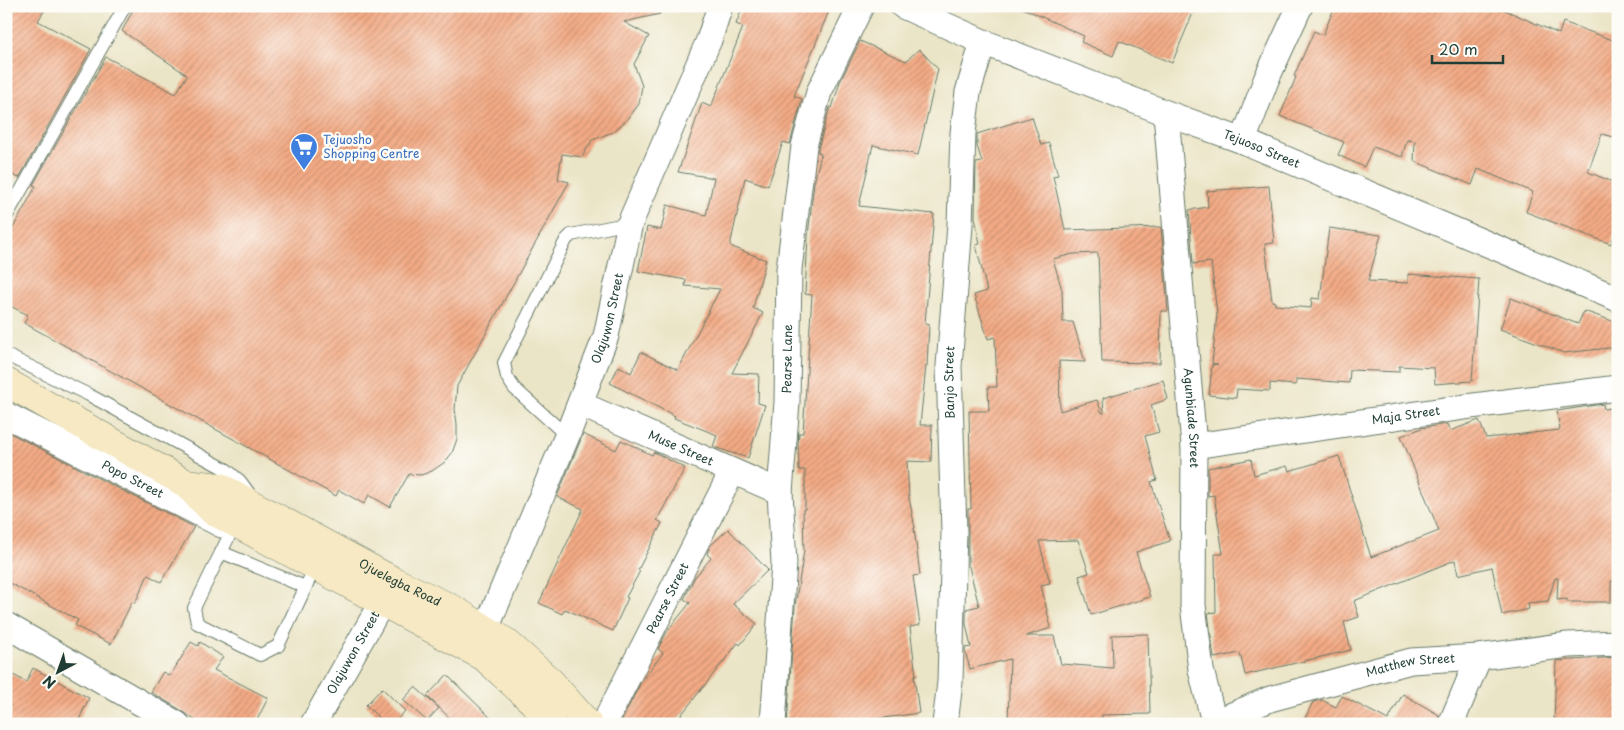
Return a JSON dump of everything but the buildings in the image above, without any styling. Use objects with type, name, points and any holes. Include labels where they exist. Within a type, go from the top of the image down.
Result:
[{"type":"main road","name":"Ojuelegba Road","points":[[6,382],[185,483],[213,511],[263,525],[389,592],[484,657],[533,702],[552,724]]},
{"type":"main road","name":"Ojuelegba Road","points":[[263,525],[310,577],[389,592],[453,609],[486,629],[506,642],[550,681],[588,724]]},
{"type":"street","name":"Olajuwon Street","points":[[486,629],[567,436],[606,336],[630,223],[709,40],[720,6]]},
{"type":"street","name":"Pearse Lane","points":[[773,724],[784,562],[780,492],[787,402],[789,269],[804,146],[819,92],[861,6]]},
{"type":"street","name":"Tejuoso Street","points":[[903,6],[983,42],[1243,141],[1618,299]]},
{"type":"street","points":[[1243,141],[1266,80],[1300,6]]},
{"type":"street","name":"Banjo Street","points":[[945,724],[950,682],[954,532],[950,366],[960,225],[963,133],[968,92],[983,42]]},
{"type":"street","name":"Agunbiade Street","points":[[1166,113],[1194,446],[1193,606],[1201,670],[1212,723]]},
{"type":"street","name":"Maja Street","points":[[1194,446],[1472,406],[1618,388]]},
{"type":"street","name":"Muse Street","points":[[580,404],[780,492]]},
{"type":"street","name":"Popo Street","points":[[6,414],[227,541],[263,525]]},
{"type":"street","name":"Pearse Street","points":[[604,724],[732,472]]},
{"type":"street","name":"Olajuwon Street","points":[[313,724],[389,592]]},
{"type":"street","points":[[6,625],[177,724]]},
{"type":"street","name":"Matthew Street","points":[[1212,723],[1270,699],[1411,661],[1479,657],[1568,645],[1618,643]]},
{"type":"street","points":[[1451,724],[1479,657]]},
{"type":"street","points":[[1253,724],[1270,699]]},
{"type":"lane","points":[[6,217],[125,6]]},
{"type":"lane","points":[[567,436],[514,388],[507,377],[504,363],[566,240],[571,235],[630,223]]},
{"type":"lane","points":[[6,355],[89,395],[227,470],[240,481],[263,525]]},
{"type":"lane","points":[[227,541],[310,577],[278,646],[260,656],[197,623],[194,608],[227,541]]},
{"type":"place","name":"Tejuosho Shopping Centre","points":[[304,171]]}]
